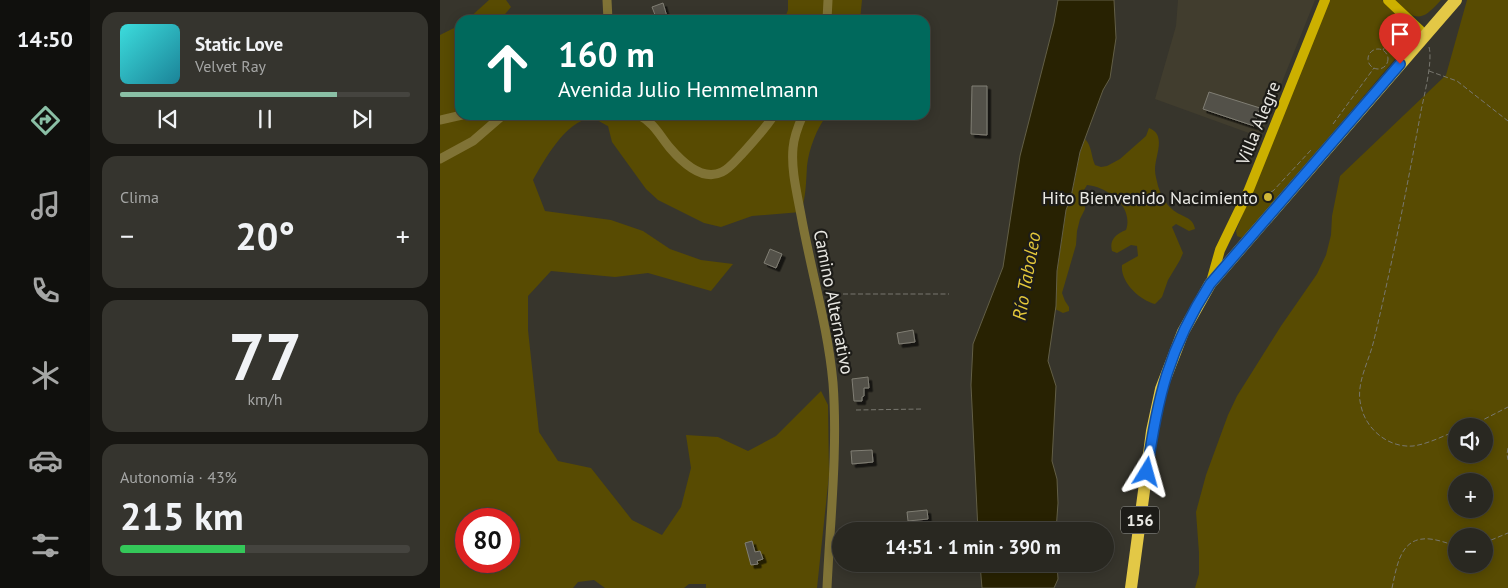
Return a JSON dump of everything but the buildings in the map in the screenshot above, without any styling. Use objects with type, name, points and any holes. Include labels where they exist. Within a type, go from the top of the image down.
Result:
[{"type":"highway","name":"156","points":[[1131,588],[1152,431],[1161,389],[1183,332],[1210,284],[1456,0]]},
{"type":"main road","name":"Villa Alegre","points":[[1210,284],[1220,250],[1248,192],[1324,0]]},
{"type":"main road","points":[[1388,0],[1425,35]]},
{"type":"street","points":[[607,0],[608,15]]},
{"type":"street","points":[[826,15],[828,0]]},
{"type":"street","points":[[440,120],[455,117]]},
{"type":"street","points":[[440,159],[473,141],[497,120]]},
{"type":"street","points":[[646,120],[652,124],[667,145],[683,161],[697,171],[708,174],[719,173],[727,168],[759,135],[770,120]]},
{"type":"street","name":"Camino Alternativo","points":[[801,120],[794,139],[793,162],[797,194],[829,354],[833,384],[833,467],[827,588]]},
{"type":"path","points":[[1383,50],[1404,15]]},
{"type":"path","points":[[1425,35],[1431,53],[1408,183],[1373,343],[1360,383],[1359,398],[1362,412],[1369,425],[1381,437],[1395,444],[1408,446],[1420,444],[1448,435]]},
{"type":"path","points":[[1375,49],[1383,50],[1388,57],[1387,64],[1382,68],[1374,68],[1368,62],[1368,55],[1375,49]]},
{"type":"path","points":[[1334,124],[1374,68]]},
{"type":"path","points":[[1428,71],[1457,81],[1508,120]]},
{"type":"path","points":[[1264,194],[1273,191],[1316,145]]},
{"type":"path","points":[[817,295],[948,294]]},
{"type":"path","points":[[1487,418],[1508,407]]},
{"type":"path","points":[[856,410],[923,409]]},
{"type":"path","points":[[1508,448],[1508,460]]},
{"type":"path","points":[[1493,539],[1508,533]]},
{"type":"path","points":[[1392,588],[1400,555],[1412,542],[1426,538],[1448,544]]},
{"type":"shaded area","points":[[489,0],[506,0],[511,7],[504,15],[472,15]]},
{"type":"shaded area","points":[[788,0],[862,0],[860,15],[786,15]]},
{"type":"shaded area","points":[[1178,0],[1315,0],[1260,137],[1155,99],[1176,26]]},
{"type":"shaded area","points":[[1329,0],[1382,0],[1404,22],[1408,33],[1407,41],[1400,53],[1247,235],[1242,238],[1237,236],[1236,231]]},
{"type":"shaded area","points":[[1392,0],[1441,0],[1427,13],[1417,16],[1406,12]]},
{"type":"shaded area","points":[[1467,0],[1508,0],[1508,588],[1195,588],[1199,574],[1196,512],[1206,475],[1237,396],[1281,326],[1317,274],[1326,255],[1340,176],[1446,75]]},
{"type":"shaded area","points":[[455,28],[455,120],[585,120],[575,124],[558,141],[533,180],[545,211],[611,220],[643,231],[670,249],[701,260],[733,264],[711,291],[648,273],[615,277],[551,271],[528,296],[528,330],[539,432],[558,461],[591,468],[632,520],[662,535],[681,507],[691,468],[686,435],[718,437],[748,451],[776,436],[821,391],[828,405],[829,475],[817,588],[706,588],[706,584],[689,584],[684,588],[605,588],[594,580],[578,582],[573,588],[440,588],[440,35]]},
{"type":"shaded area","points":[[596,120],[823,120],[810,152],[801,212],[752,216],[721,227],[704,223],[658,200],[646,189],[612,142],[608,126]]},
{"type":"shaded area","points":[[1149,128],[1158,135],[1159,140],[1155,170],[1160,193],[1175,212],[1192,222],[1195,229],[1189,231],[1176,224],[1172,227],[1183,253],[1168,280],[1162,297],[1155,304],[1149,302],[1132,289],[1124,278],[1122,271],[1122,265],[1138,256],[1137,246],[1131,245],[1117,253],[1112,251],[1111,247],[1114,238],[1126,230],[1126,214],[1123,206],[1111,194],[1087,185],[1084,190],[1085,209],[1080,219],[1076,245],[1062,293],[1069,311],[1063,313],[1055,309],[1057,271],[1066,210],[1085,139],[1095,165],[1107,166],[1120,159],[1146,136]]},
{"type":"water","name":"Río Taboleo","points":[[1058,0],[1114,0],[1116,38],[1110,78],[1103,90],[1080,152],[1071,197],[1066,210],[1057,271],[1056,306],[1048,361],[1056,386],[1052,461],[1057,479],[1057,522],[978,522],[971,385],[973,344],[1003,267],[1020,156],[1054,23]]},
{"type":"water","points":[[981,572],[1058,572],[1058,579],[1054,588],[982,588]]},
{"type":"place","name":"Hito Bienvenido Nacimiento","points":[[1268,197]]},
{"type":"route","points":[[1147,472],[1152,431],[1161,389],[1183,332],[1200,300],[1210,284],[1400,64]]}]
